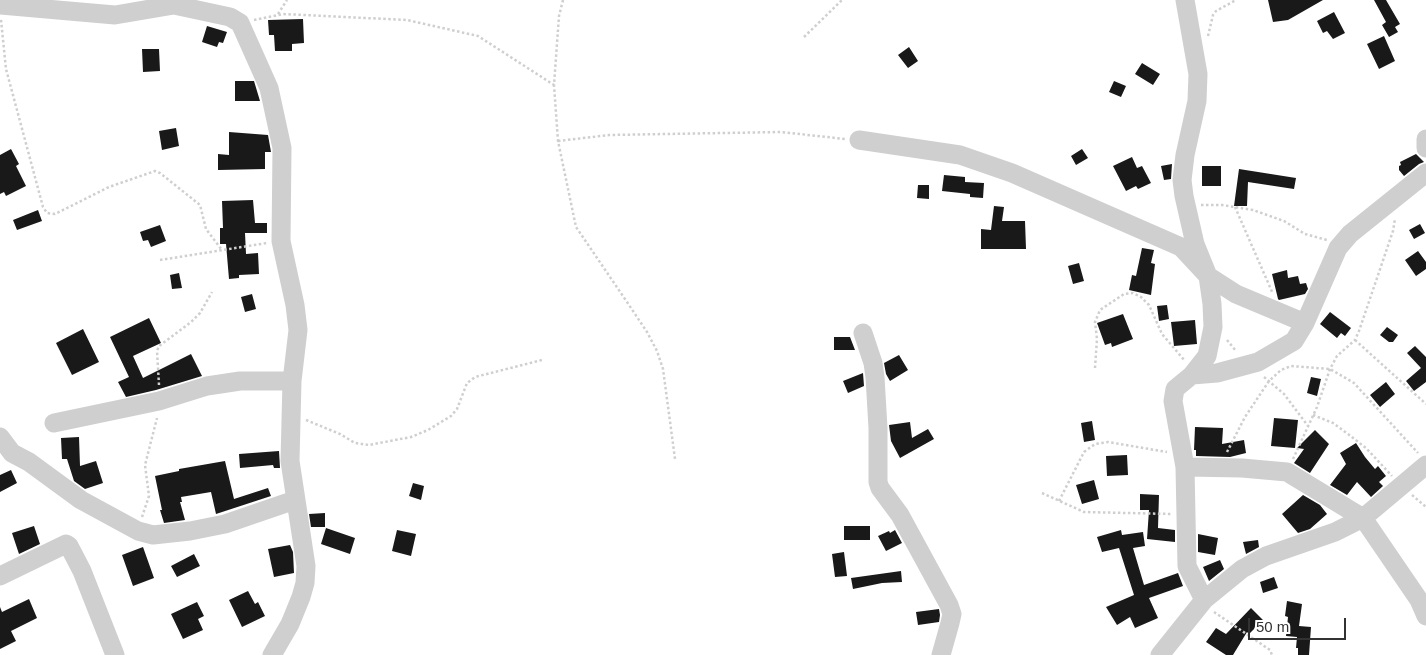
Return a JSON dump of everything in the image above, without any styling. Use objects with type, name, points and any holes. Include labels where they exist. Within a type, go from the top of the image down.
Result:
[{"type":"street","points":[[1184,0],[1198,74],[1197,101],[1185,155],[1182,180],[1196,244],[1208,276],[1212,321],[1207,356],[1176,389],[1174,394],[1184,461],[1187,566],[1204,600]]},
{"type":"street","points":[[0,5],[113,8],[173,3],[230,17],[240,23],[269,88],[282,148],[280,241],[295,305],[298,330],[292,381],[290,461],[306,566],[305,583],[290,624],[272,655]]},
{"type":"street","points":[[1426,139],[1426,148]]},
{"type":"street","points":[[859,140],[960,155],[1012,173],[1181,247],[1208,276],[1236,294],[1305,323]]},
{"type":"street","points":[[1194,372],[1217,372],[1258,362],[1294,341],[1305,323],[1338,248],[1350,234],[1426,173]]},
{"type":"street","points":[[862,333],[873,363],[875,377],[878,428],[878,482],[880,488],[900,515],[949,605],[952,614],[941,655]]},
{"type":"street","points":[[54,423],[159,401],[207,386],[240,381],[292,381]]},
{"type":"street","points":[[0,437],[12,453],[29,462],[61,488],[138,531],[154,534],[190,531],[225,524],[295,500]]},
{"type":"street","points":[[1160,655],[1204,600],[1242,569],[1258,560],[1335,532],[1363,518],[1402,486],[1423,460]]},
{"type":"street","points":[[1184,461],[1219,467],[1287,472],[1363,518],[1418,600],[1426,616]]},
{"type":"street","points":[[0,576],[63,544],[69,546],[82,571],[115,655]]},
{"type":"path","points":[[278,14],[287,0]]},
{"type":"path","points":[[563,0],[559,16],[554,84],[558,141],[576,227],[647,332],[663,369],[675,459]]},
{"type":"path","points":[[804,37],[842,0]]},
{"type":"path","points":[[1207,43],[1213,15],[1216,11],[1236,0]]},
{"type":"path","points":[[0,13],[6,69],[43,207],[47,213],[54,214],[109,187],[155,171],[160,172],[200,205],[206,229],[222,250]]},
{"type":"path","points":[[240,23],[278,14],[407,20],[478,36],[554,84]]},
{"type":"path","points":[[558,141],[609,135],[781,132],[859,140]]},
{"type":"path","points":[[1287,472],[1313,415],[1330,369],[1337,356],[1355,340],[1393,231],[1398,196]]},
{"type":"path","points":[[1186,205],[1222,206],[1253,210],[1284,221],[1306,234],[1323,238],[1338,248]]},
{"type":"path","points":[[1235,208],[1282,313]]},
{"type":"path","points":[[160,260],[280,241]]},
{"type":"path","points":[[138,531],[149,496],[145,465],[156,422],[159,401],[157,351],[159,346],[200,313],[212,292]]},
{"type":"path","points":[[1094,368],[1097,339],[1095,322],[1100,310],[1124,294],[1132,293],[1141,297],[1149,305],[1162,334],[1194,372]]},
{"type":"path","points":[[1212,321],[1231,346],[1284,394],[1308,426]]},
{"type":"path","points":[[1355,340],[1426,404]]},
{"type":"path","points":[[291,414],[340,434],[355,443],[369,445],[411,437],[428,430],[451,416],[457,410],[467,383],[475,377],[542,360]]},
{"type":"path","points":[[1219,467],[1245,417],[1269,381],[1281,370],[1291,366],[1330,369],[1354,384],[1423,460]]},
{"type":"path","points":[[1313,415],[1333,423],[1366,448],[1402,486]]},
{"type":"path","points":[[1059,501],[1084,452],[1095,444],[1108,442],[1162,450],[1184,461]]},
{"type":"path","points":[[1042,493],[1084,512],[1186,514]]},
{"type":"path","points":[[1204,600],[1215,614],[1270,650],[1272,655]]},
{"type":"building","points":[[1268,0],[1323,0],[1288,20],[1273,22]]},
{"type":"building","points":[[1374,0],[1386,0],[1400,24],[1395,27],[1398,32],[1389,37],[1382,25],[1386,22]]},
{"type":"building","points":[[1334,12],[1345,33],[1333,39],[1327,31],[1323,33],[1317,21]]},
{"type":"building","points":[[303,19],[304,43],[292,44],[292,51],[275,51],[274,35],[269,35],[268,20]]},
{"type":"building","points":[[207,26],[227,32],[223,43],[219,42],[217,47],[202,42]]},
{"type":"building","points":[[1384,36],[1395,61],[1379,69],[1367,44]]},
{"type":"building","points":[[909,47],[918,61],[908,68],[898,55]]},
{"type":"building","points":[[142,49],[159,49],[160,71],[143,72]]},
{"type":"building","points":[[1142,63],[1160,74],[1153,85],[1135,74]]},
{"type":"building","points":[[235,81],[254,81],[260,101],[235,101]]},
{"type":"building","points":[[1114,81],[1126,86],[1121,97],[1109,92]]},
{"type":"building","points":[[176,128],[179,146],[162,150],[159,131]]},
{"type":"building","points":[[229,132],[268,135],[271,152],[265,152],[265,169],[218,170],[218,154],[229,155]]},
{"type":"building","points":[[11,149],[19,164],[16,166],[26,186],[6,196],[4,192],[0,194],[0,155]]},
{"type":"building","points":[[1082,149],[1088,158],[1076,165],[1071,156]]},
{"type":"building","points":[[1416,154],[1424,162],[1404,176],[1399,170],[1400,162]]},
{"type":"building","points":[[1132,157],[1137,168],[1142,166],[1151,183],[1138,189],[1136,186],[1126,191],[1113,166]]},
{"type":"building","points":[[1172,164],[1171,179],[1164,180],[1161,166]]},
{"type":"building","points":[[1202,166],[1221,166],[1221,186],[1202,186]]},
{"type":"building","points":[[1239,169],[1296,178],[1294,189],[1248,182],[1247,206],[1234,206]]},
{"type":"building","points":[[944,175],[965,177],[965,182],[984,183],[983,198],[970,197],[970,194],[942,191]]},
{"type":"building","points":[[918,185],[929,185],[929,199],[917,198]]},
{"type":"building","points":[[253,200],[255,223],[267,223],[267,233],[245,233],[246,254],[258,253],[259,274],[239,275],[239,278],[229,279],[226,244],[220,244],[220,228],[223,228],[222,201]]},
{"type":"building","points":[[994,206],[1004,207],[1002,221],[1025,221],[1026,249],[981,249],[981,229],[991,230]]},
{"type":"building","points":[[38,210],[42,221],[17,230],[13,220]]},
{"type":"building","points":[[1420,224],[1425,233],[1414,239],[1409,230]]},
{"type":"building","points":[[160,225],[166,241],[151,247],[148,240],[143,241],[140,232]]},
{"type":"building","points":[[1142,248],[1154,250],[1151,263],[1155,264],[1151,295],[1129,290],[1132,275],[1136,276]]},
{"type":"building","points":[[1418,251],[1426,262],[1426,269],[1416,276],[1405,260]]},
{"type":"building","points":[[1079,263],[1084,281],[1073,284],[1068,266]]},
{"type":"building","points":[[1287,270],[1288,278],[1298,276],[1300,284],[1306,283],[1308,289],[1305,294],[1279,300],[1272,274]]},
{"type":"building","points":[[179,273],[182,288],[172,289],[170,275]]},
{"type":"building","points":[[252,294],[256,309],[245,312],[241,297]]},
{"type":"building","points":[[1167,305],[1169,319],[1159,321],[1157,306]]},
{"type":"building","points":[[1330,312],[1351,328],[1345,336],[1341,333],[1337,338],[1320,324]]},
{"type":"building","points":[[1123,314],[1133,339],[1112,347],[1111,343],[1105,345],[1097,323]]},
{"type":"building","points":[[149,318],[161,343],[133,356],[143,378],[191,354],[202,376],[126,397],[118,382],[129,377],[110,337]]},
{"type":"building","points":[[1195,320],[1197,344],[1174,346],[1171,322]]},
{"type":"building","points":[[1387,327],[1398,335],[1393,342],[1389,342],[1380,335]]},
{"type":"building","points":[[83,329],[99,362],[72,375],[56,343]]},
{"type":"building","points":[[834,337],[850,337],[855,350],[834,350]]},
{"type":"building","points":[[1415,346],[1426,357],[1426,382],[1414,391],[1406,381],[1421,368],[1407,353]]},
{"type":"building","points":[[899,355],[908,370],[890,381],[886,374],[884,363]]},
{"type":"building","points":[[863,373],[864,386],[848,393],[843,381]]},
{"type":"building","points":[[1311,377],[1321,379],[1317,396],[1307,393]]},
{"type":"building","points":[[1386,382],[1395,394],[1380,407],[1370,395]]},
{"type":"building","points":[[1274,418],[1298,420],[1295,448],[1271,446]]},
{"type":"building","points":[[1092,421],[1095,440],[1084,442],[1081,423]]},
{"type":"building","points":[[910,422],[912,438],[928,429],[934,439],[900,458],[891,441],[889,425]]},
{"type":"building","points":[[1195,427],[1223,428],[1222,444],[1244,440],[1246,453],[1230,457],[1196,456],[1196,450],[1194,450]]},
{"type":"building","points":[[1315,430],[1329,444],[1310,473],[1294,463],[1304,449],[1297,448]]},
{"type":"building","points":[[79,437],[80,466],[96,461],[103,483],[85,489],[74,481],[67,459],[62,459],[61,438]]},
{"type":"building","points":[[1356,443],[1375,469],[1378,466],[1386,476],[1379,482],[1383,486],[1371,497],[1357,482],[1347,495],[1330,485],[1346,464],[1340,453]]},
{"type":"building","points":[[279,451],[280,468],[274,468],[273,465],[240,468],[239,454]]},
{"type":"building","points":[[1127,455],[1128,475],[1107,476],[1106,456]]},
{"type":"building","points":[[225,461],[234,499],[268,488],[271,496],[216,514],[211,492],[181,497],[182,502],[180,502],[185,520],[164,523],[155,476],[179,471],[179,469]]},
{"type":"building","points":[[11,470],[17,483],[0,492],[0,475]]},
{"type":"building","points":[[1094,480],[1099,499],[1082,504],[1076,485]]},
{"type":"building","points":[[413,483],[424,486],[421,500],[409,496]]},
{"type":"building","points":[[1140,494],[1159,495],[1158,528],[1175,530],[1175,542],[1147,539],[1149,510],[1140,510]]},
{"type":"building","points":[[1303,495],[1320,505],[1327,514],[1310,529],[1298,533],[1282,514]]},
{"type":"building","points":[[325,513],[325,527],[311,527],[309,514]]},
{"type":"building","points":[[34,526],[40,544],[19,554],[12,533]]},
{"type":"building","points":[[844,526],[870,526],[870,540],[844,540]]},
{"type":"building","points":[[326,528],[355,538],[350,554],[321,544]]},
{"type":"building","points":[[397,530],[416,534],[411,556],[392,551]]},
{"type":"building","points":[[895,530],[902,543],[886,551],[878,536]]},
{"type":"building","points":[[1121,530],[1122,535],[1143,532],[1145,546],[1133,548],[1144,585],[1178,573],[1183,586],[1149,598],[1158,618],[1135,628],[1130,617],[1117,625],[1106,607],[1134,595],[1119,548],[1102,552],[1097,537]]},
{"type":"building","points":[[1198,534],[1218,538],[1215,555],[1198,552]]},
{"type":"building","points":[[1258,540],[1259,547],[1246,554],[1243,542]]},
{"type":"building","points":[[290,545],[293,552],[294,573],[274,577],[268,549]]},
{"type":"building","points":[[143,547],[154,578],[133,586],[122,555]]},
{"type":"building","points":[[844,552],[847,576],[835,577],[832,554]]},
{"type":"building","points":[[194,554],[200,566],[177,577],[171,566]]},
{"type":"building","points":[[1220,560],[1224,569],[1209,581],[1203,567]]},
{"type":"building","points":[[901,571],[902,582],[882,583],[853,589],[851,578]]},
{"type":"building","points":[[1274,577],[1278,588],[1263,593],[1260,582]]},
{"type":"building","points":[[248,591],[255,604],[258,602],[265,616],[242,627],[229,600]]},
{"type":"building","points":[[29,599],[37,618],[11,631],[16,641],[0,649],[0,607],[2,612]]},
{"type":"building","points":[[1287,601],[1302,604],[1299,626],[1311,627],[1309,655],[1298,655],[1298,648],[1296,648],[1297,637],[1286,636],[1288,617],[1285,616]]},
{"type":"building","points":[[197,602],[204,616],[198,619],[203,630],[183,639],[171,614]]},
{"type":"building","points":[[1251,608],[1263,620],[1249,634],[1247,632],[1233,655],[1226,655],[1206,642],[1216,628],[1226,634]]},
{"type":"building","points":[[939,609],[939,622],[918,625],[916,612]]}]
